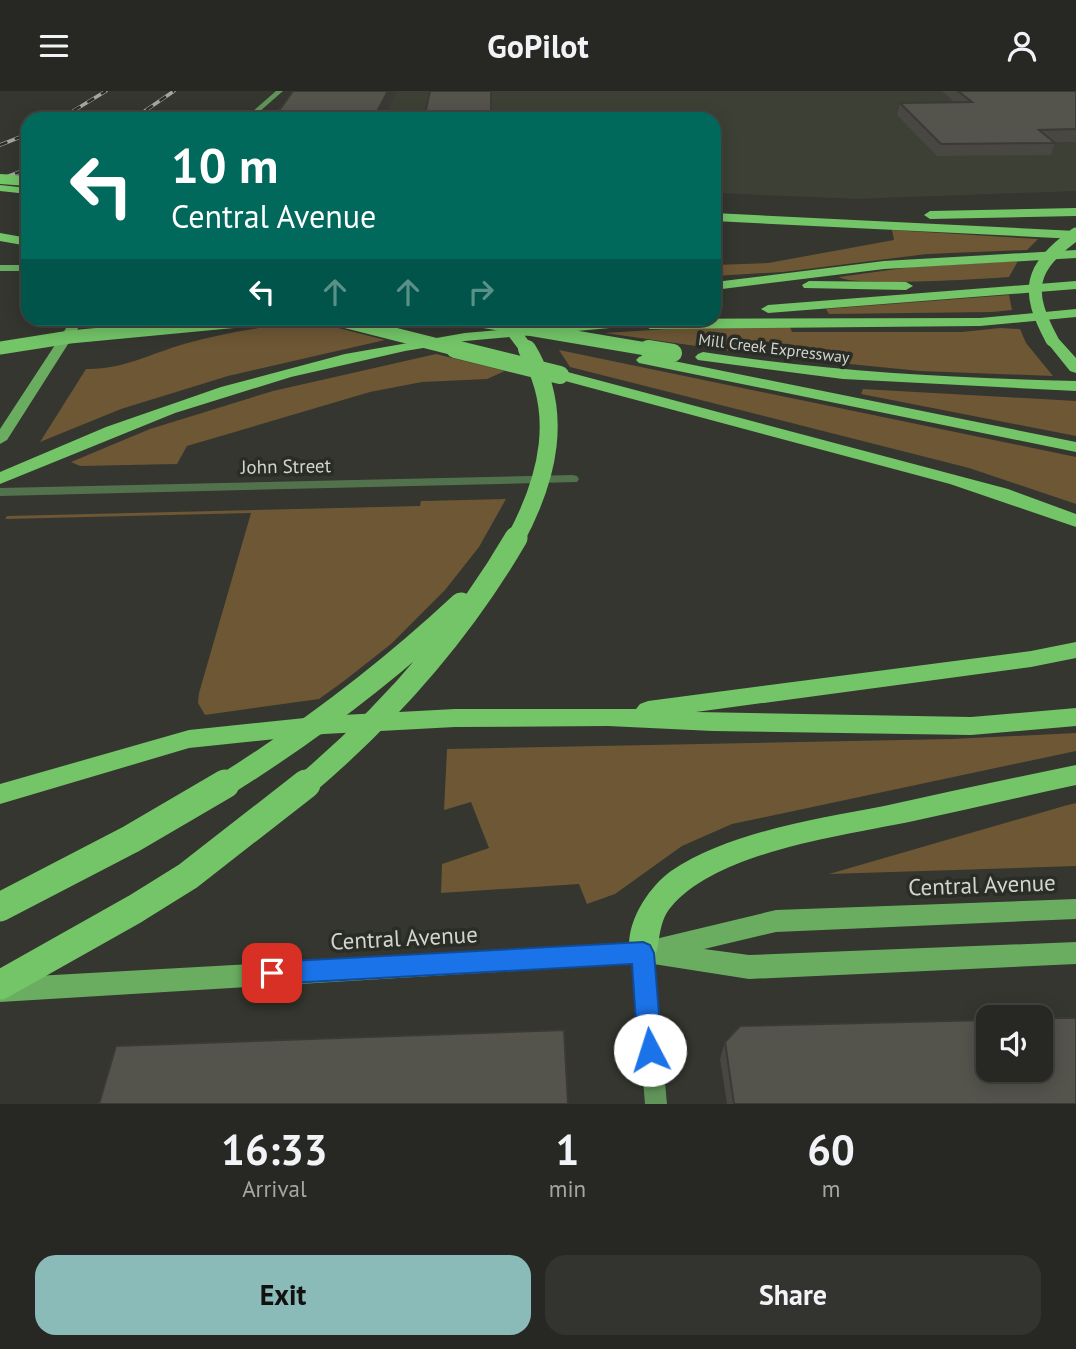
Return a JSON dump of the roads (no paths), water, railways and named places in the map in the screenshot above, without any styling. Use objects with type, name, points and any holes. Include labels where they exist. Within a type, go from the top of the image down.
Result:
[{"type":"highway","points":[[0,179],[21,180]]},
{"type":"highway","points":[[0,188],[21,190]]},
{"type":"highway","points":[[721,211],[884,215],[1076,212]]},
{"type":"highway","points":[[721,217],[1076,235]]},
{"type":"highway","points":[[1071,363],[1052,340],[1037,313],[1033,280],[1039,266],[1076,235]]},
{"type":"highway","points":[[0,237],[21,241]]},
{"type":"highway","points":[[721,285],[884,265],[1076,254]]},
{"type":"highway","points":[[721,286],[1076,283]]},
{"type":"highway","points":[[721,313],[1076,283]]},
{"type":"highway","points":[[721,324],[981,322],[1076,313]]},
{"type":"highway","points":[[0,348],[70,337],[183,326]]},
{"type":"highway","points":[[363,326],[979,486],[1076,521]]},
{"type":"highway","points":[[500,326],[645,359],[1076,447]]},
{"type":"highway","points":[[0,988],[150,901],[212,859],[326,765],[394,703],[436,655],[495,574],[518,534],[541,476],[550,438],[550,418],[543,382],[534,358],[509,326]]},
{"type":"highway","name":"Mill Creek Expressway","points":[[511,326],[673,353],[845,376],[934,382],[1076,386]]},
{"type":"highway","points":[[0,479],[55,453],[175,407],[330,362],[465,337],[579,326]]},
{"type":"highway","points":[[0,907],[174,816],[279,750],[390,669],[429,634],[463,601],[518,534]]},
{"type":"highway","points":[[608,717],[697,702],[1031,659],[1076,650]]},
{"type":"highway","points":[[0,794],[189,739],[324,725],[428,719],[608,717],[713,722],[971,726],[1076,717]]},
{"type":"highway","points":[[643,953],[650,917],[661,897],[678,883],[720,859],[770,841],[1076,775]]},
{"type":"main road","points":[[255,112],[280,91]]},
{"type":"main road","points":[[0,268],[21,268]]},
{"type":"main road","points":[[0,440],[73,326]]},
{"type":"main road","name":"Central Avenue","points":[[0,988],[643,953],[776,921],[1076,909]]},
{"type":"main road","points":[[643,953],[656,1104]]},
{"type":"main road","name":"Central Avenue","points":[[643,953],[749,967],[1076,953]]},
{"type":"street","name":"John Street","points":[[0,492],[573,479]]},
{"type":"railway","points":[[72,112],[106,91]]},
{"type":"railway","points":[[143,112],[174,91]]},
{"type":"railway","points":[[0,145],[21,137]]},
{"type":"railway","points":[[0,179],[21,172]]}]
